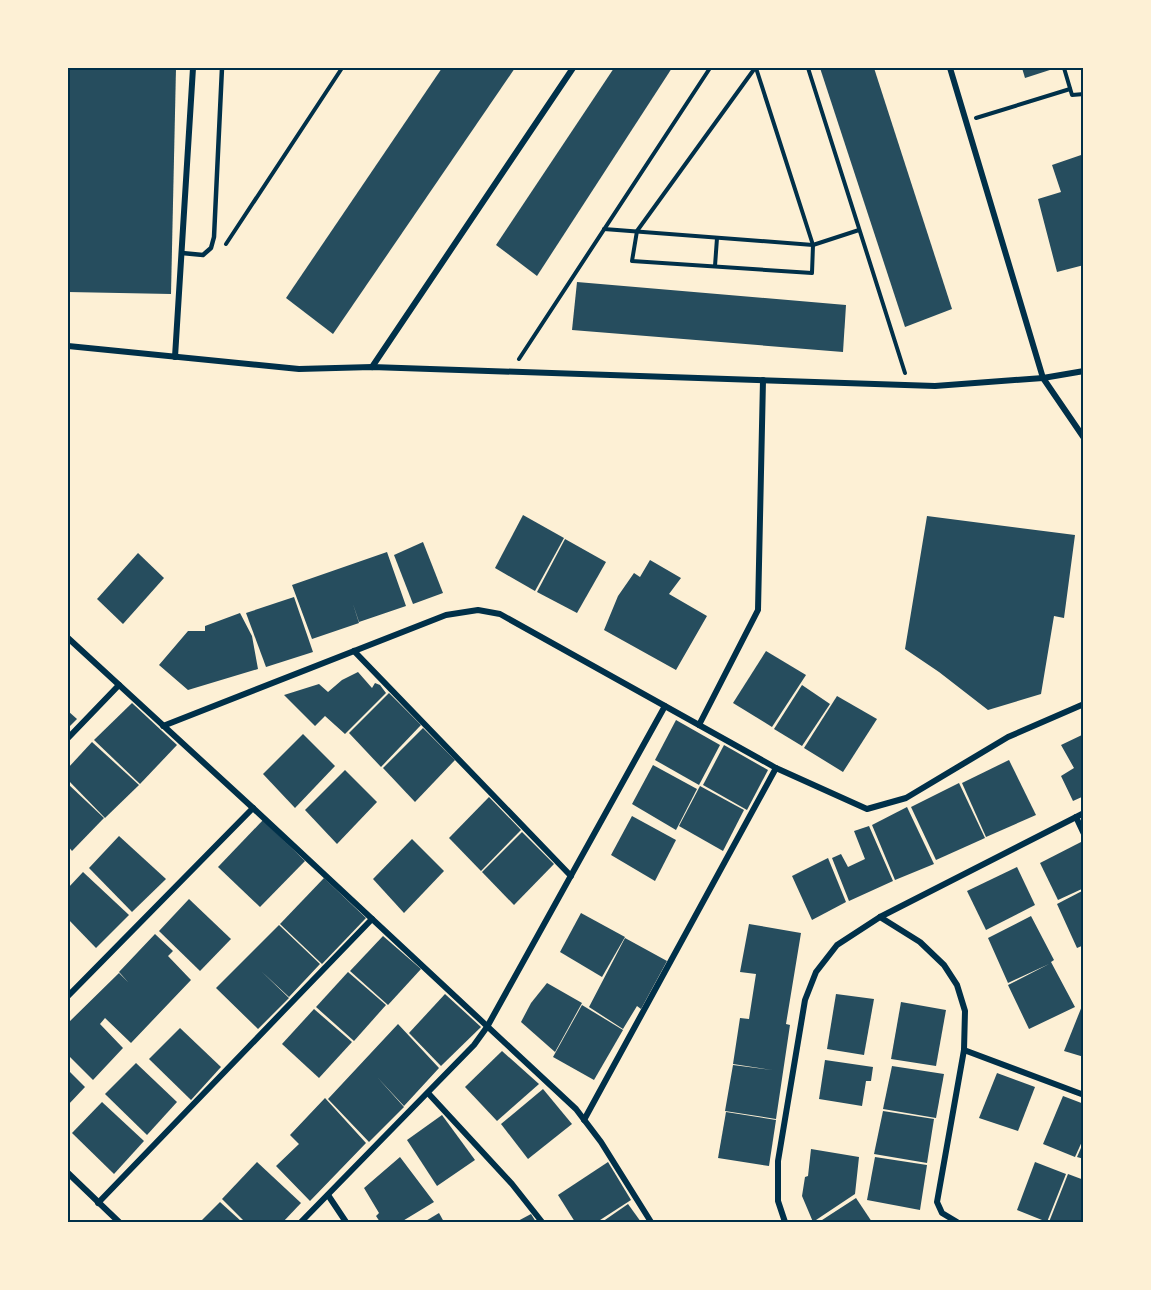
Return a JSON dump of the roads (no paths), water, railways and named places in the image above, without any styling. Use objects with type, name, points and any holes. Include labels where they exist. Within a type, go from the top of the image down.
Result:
[{"type":"street","points":[[175,357],[193,68]]},
{"type":"street","points":[[372,367],[573,68]]},
{"type":"street","points":[[950,68],[1043,378],[1083,438]]},
{"type":"street","points":[[68,346],[299,369],[372,367],[935,386],[1043,378],[1083,371]]},
{"type":"street","points":[[699,725],[758,610],[764,380]]},
{"type":"street","points":[[163,726],[446,615],[478,610],[500,614],[776,768],[867,809],[906,798],[1008,737],[1083,704]]},
{"type":"street","points":[[68,638],[576,1109],[601,1142],[651,1222]]},
{"type":"street","points":[[354,651],[571,876]]},
{"type":"street","points":[[68,738],[119,686]]},
{"type":"street","points":[[301,1222],[474,1045],[487,1027],[665,706]]},
{"type":"street","points":[[584,1120],[776,768]]},
{"type":"street","points":[[68,996],[253,808]]},
{"type":"street","points":[[785,1222],[778,1201],[778,1161],[805,1000],[816,972],[837,945],[880,917],[1083,813]]},
{"type":"street","points":[[1076,817],[1083,834]]},
{"type":"street","points":[[880,917],[920,942],[944,965],[957,985],[966,1011],[964,1050],[937,1202],[942,1213],[957,1222]]},
{"type":"street","points":[[98,1203],[372,919]]},
{"type":"street","points":[[964,1050],[1083,1095]]},
{"type":"street","points":[[428,1093],[512,1184],[542,1222]]},
{"type":"street","points":[[68,1173],[119,1222]]},
{"type":"street","points":[[328,1195],[346,1222]]},
{"type":"lane","points":[[182,253],[203,255],[211,248],[214,237],[222,68]]}]
